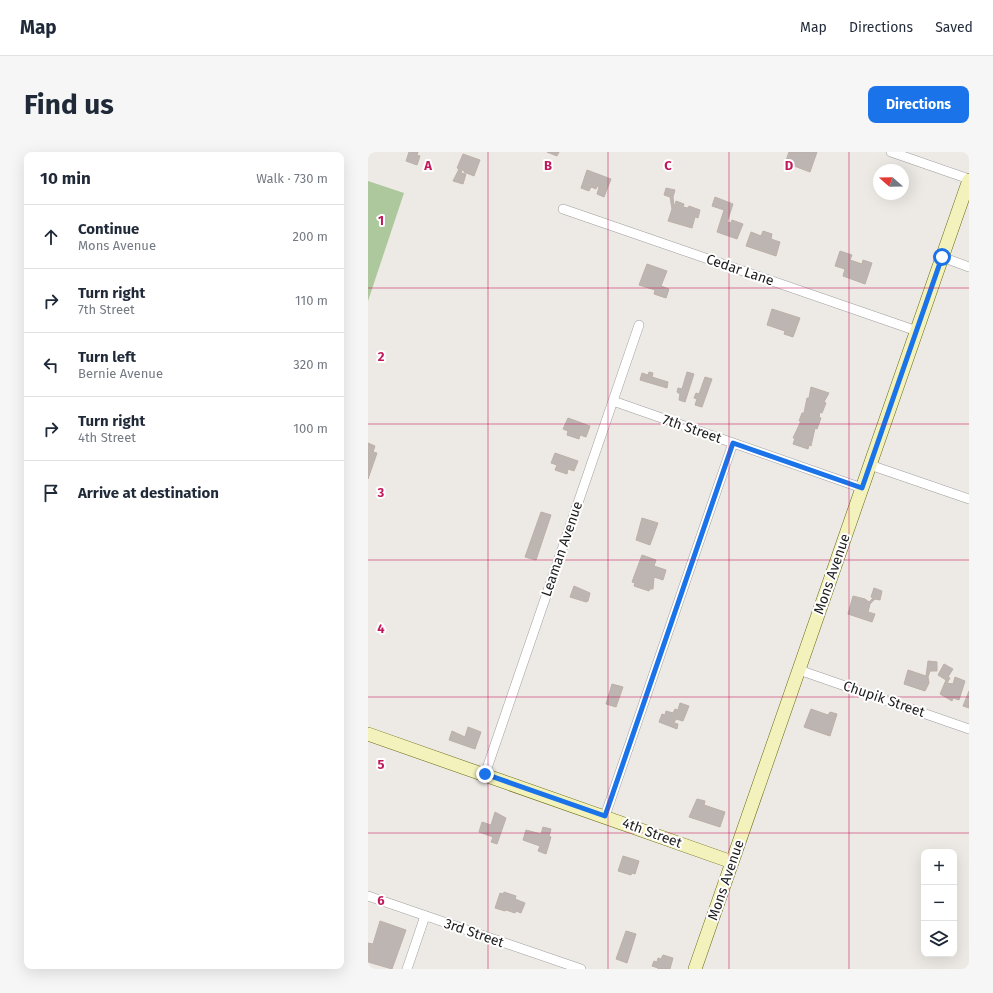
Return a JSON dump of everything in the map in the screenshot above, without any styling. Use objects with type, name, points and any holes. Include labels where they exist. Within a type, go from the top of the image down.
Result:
[{"type":"street","points":[[891,152],[969,179]]},
{"type":"street","name":"Mons Avenue","points":[[695,969],[969,179]]},
{"type":"street","name":"Cedar Lane","points":[[563,209],[916,331]]},
{"type":"street","points":[[942,257],[969,267]]},
{"type":"street","name":"Leaman Avenue","points":[[485,774],[639,324]]},
{"type":"street","name":"7th Street","points":[[613,401],[862,488]]},
{"type":"street","points":[[605,816],[733,443]]},
{"type":"street","points":[[870,465],[969,499]]},
{"type":"street","name":"Chupik Street","points":[[799,670],[969,729]]},
{"type":"street","name":"4th Street","points":[[368,734],[605,816],[732,862]]},
{"type":"street","name":"3rd Street","points":[[368,896],[581,969]]},
{"type":"street","points":[[407,969],[425,916]]},
{"type":"green space","points":[[368,181],[404,193],[368,301]]},
{"type":"building","points":[[409,152],[418,152],[417,155],[420,156],[417,165],[406,161]]},
{"type":"building","points":[[547,152],[559,152],[557,156]]},
{"type":"building","points":[[789,152],[817,152],[810,172],[794,166],[793,169],[784,166]]},
{"type":"building","points":[[463,154],[480,160],[474,176],[462,170],[461,173],[466,174],[463,184],[453,181],[459,169],[457,168]]},
{"type":"building","points":[[587,170],[611,179],[604,197],[597,194],[599,187],[597,186],[596,189],[591,187],[589,191],[581,188]]},
{"type":"building","points":[[666,188],[675,190],[673,197],[674,207],[676,201],[684,204],[683,207],[688,208],[689,206],[700,210],[698,218],[695,217],[692,228],[668,221],[672,209],[670,197],[664,195]]},
{"type":"building","points":[[715,197],[733,204],[727,222],[731,223],[732,220],[743,224],[737,239],[717,232],[724,210],[712,206]]},
{"type":"building","points":[[763,231],[772,234],[771,239],[780,242],[776,256],[746,246],[751,232],[761,236]]},
{"type":"building","points":[[840,251],[852,255],[850,260],[862,264],[863,260],[872,263],[865,284],[843,276],[845,269],[835,266]]},
{"type":"building","points":[[647,264],[667,271],[661,286],[669,289],[666,298],[654,294],[655,290],[639,285]]},
{"type":"building","points":[[772,309],[800,318],[793,337],[784,334],[785,331],[767,325]]},
{"type":"building","points":[[649,372],[653,373],[652,377],[668,382],[667,388],[640,380],[642,373],[648,375]]},
{"type":"building","points":[[687,372],[694,374],[685,402],[679,400],[680,394],[677,392],[678,388],[682,389]]},
{"type":"building","points":[[705,377],[712,379],[702,407],[695,405],[697,399],[694,398],[696,393],[699,394]]},
{"type":"building","points":[[811,387],[829,393],[824,402],[826,403],[822,413],[820,412],[819,417],[821,418],[817,429],[815,428],[811,446],[809,445],[808,449],[793,444],[795,438],[793,438],[801,421],[799,421],[802,413],[804,413]]},
{"type":"building","points":[[568,418],[590,426],[586,437],[580,435],[579,439],[567,435],[568,431],[563,429]]},
{"type":"building","points":[[368,443],[375,446],[373,452],[377,453],[368,479]]},
{"type":"building","points":[[555,453],[578,461],[574,471],[568,469],[567,474],[555,470],[557,465],[551,463]]},
{"type":"building","points":[[541,512],[551,515],[536,560],[525,557]]},
{"type":"building","points":[[642,518],[658,523],[650,545],[636,540]]},
{"type":"building","points":[[642,555],[656,560],[654,566],[666,570],[663,580],[654,577],[653,589],[650,589],[649,591],[634,586],[635,583],[632,582]]},
{"type":"building","points":[[574,586],[590,593],[588,601],[586,602],[570,597]]},
{"type":"building","points":[[874,588],[882,591],[880,600],[875,599],[870,604],[868,612],[875,614],[872,622],[848,614],[853,596],[865,599],[869,602],[873,598],[871,597]]},
{"type":"building","points":[[928,661],[937,662],[937,671],[930,671],[928,677],[929,683],[925,691],[904,684],[908,670],[926,676]]},
{"type":"building","points":[[944,664],[953,669],[948,677],[950,678],[947,683],[953,684],[955,677],[965,681],[959,700],[953,698],[952,701],[940,694],[946,680],[938,675]]},
{"type":"building","points":[[612,684],[623,687],[616,707],[606,704]]},
{"type":"building","points":[[969,691],[969,708],[963,706]]},
{"type":"building","points":[[680,703],[689,706],[683,721],[676,719],[674,723],[678,724],[677,729],[659,722],[662,714],[665,715],[666,711],[673,713],[675,709],[678,710]]},
{"type":"building","points":[[811,709],[828,715],[830,712],[837,714],[830,736],[804,727]]},
{"type":"building","points":[[468,727],[481,732],[475,749],[449,740],[452,731],[465,737]]},
{"type":"building","points":[[697,799],[705,801],[704,805],[725,812],[720,827],[689,817]]},
{"type":"building","points":[[495,812],[506,818],[497,844],[491,842],[493,837],[479,832],[482,822],[491,825]]},
{"type":"building","points":[[543,827],[551,829],[549,836],[551,837],[546,854],[538,851],[540,846],[523,840],[526,830],[541,834]]},
{"type":"building","points":[[623,856],[639,861],[635,874],[632,873],[631,875],[618,871]]},
{"type":"building","points":[[504,892],[516,896],[515,899],[525,903],[521,913],[495,908],[500,893],[503,894]]},
{"type":"building","points":[[380,921],[406,930],[392,969],[368,962],[368,943],[373,944]]},
{"type":"building","points":[[626,931],[636,934],[627,963],[616,959]]},
{"type":"building","points":[[663,955],[673,958],[670,969],[658,969],[652,966],[654,961],[657,962],[658,958],[661,959]]},
{"type":"route","points":[[485,774],[605,816],[733,443],[862,488],[942,257]]}]
